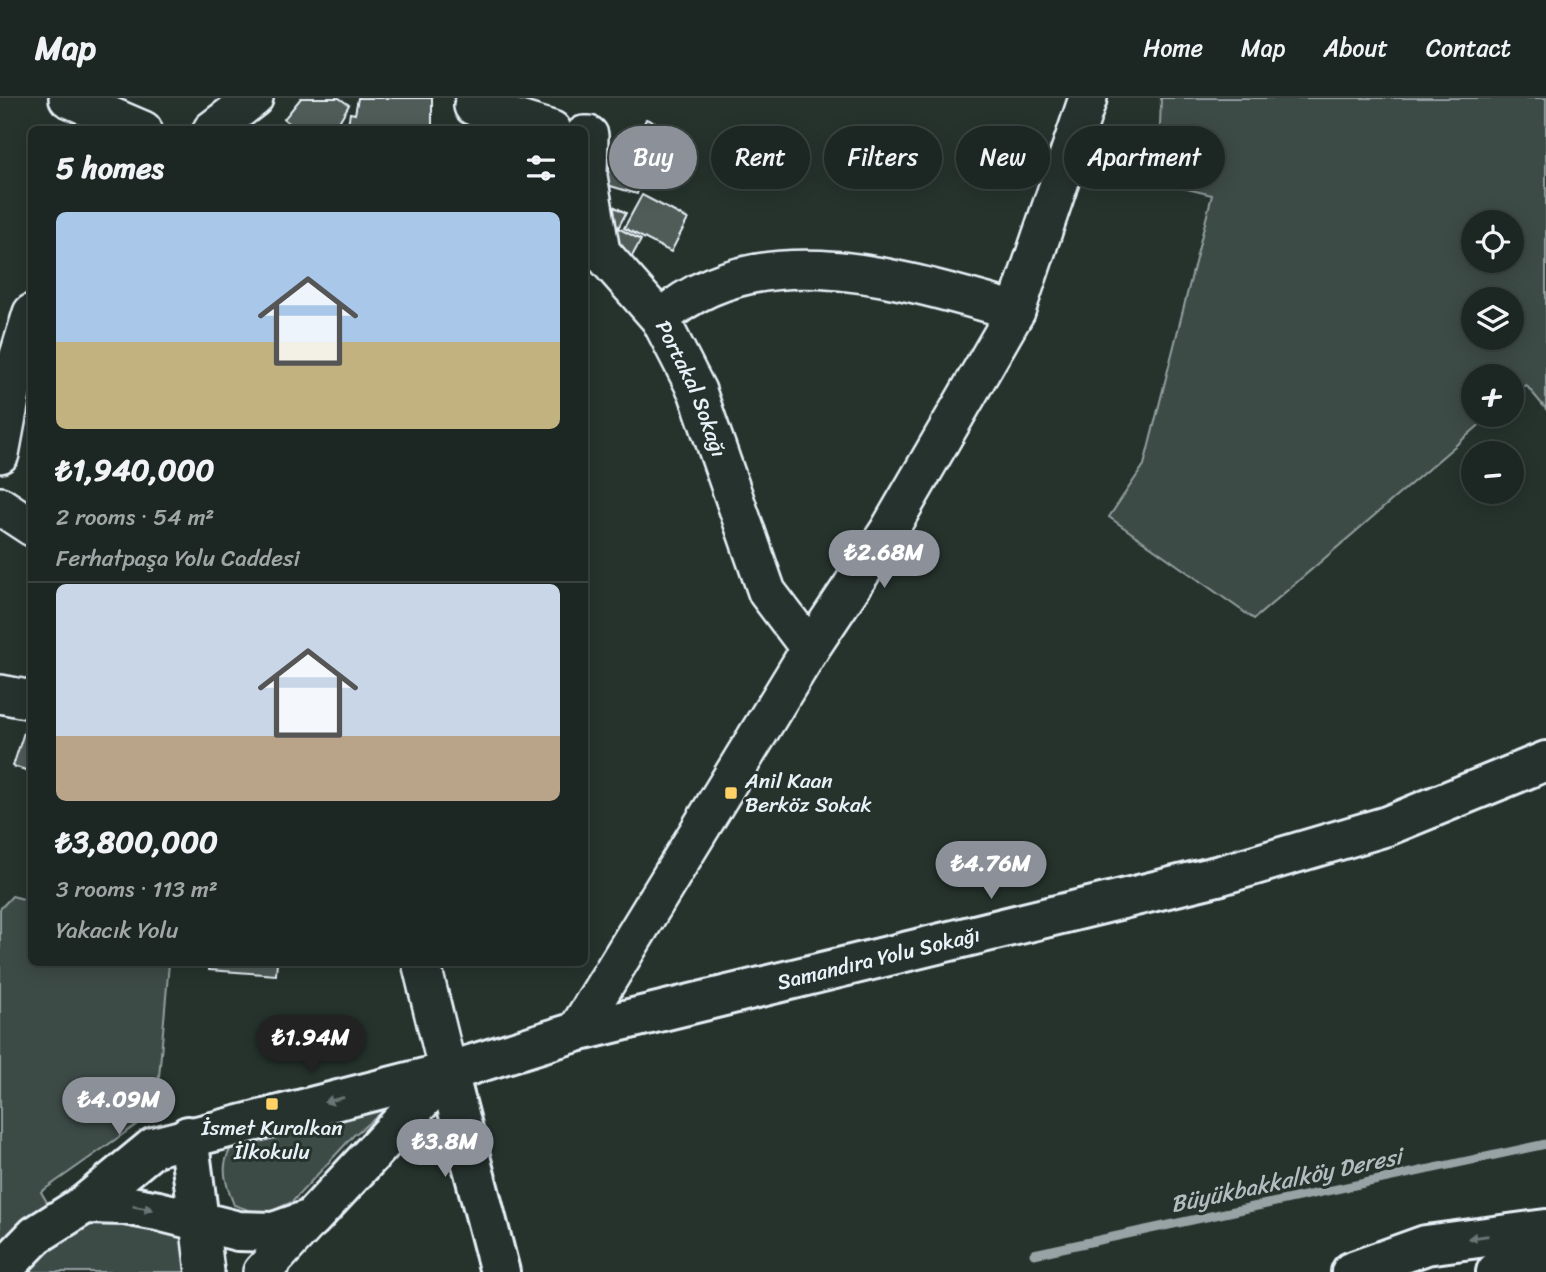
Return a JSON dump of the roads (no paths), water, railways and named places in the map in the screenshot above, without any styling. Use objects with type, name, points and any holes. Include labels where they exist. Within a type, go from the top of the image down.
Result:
[{"type":"main road","name":"Samandıra Yolu Sokağı","points":[[0,1272],[36,1235],[85,1204],[154,1147],[188,1136],[448,1072],[576,1032],[1234,872],[1387,826],[1546,761]]},
{"type":"main road","points":[[85,1204],[125,1205],[238,1231],[274,1232],[311,1219],[448,1072]]},
{"type":"main road","points":[[448,1072],[500,1272]]},
{"type":"main road","points":[[188,1136],[199,1221]]},
{"type":"main road","points":[[1350,1272],[1426,1245],[1546,1229]]},
{"type":"main road","points":[[1496,1272],[1546,1257]]},
{"type":"street","points":[[68,98],[134,126]]},
{"type":"street","points":[[217,126],[254,98]]},
{"type":"street","points":[[576,1032],[810,649],[888,532],[1016,311],[1088,98]]},
{"type":"street","points":[[470,111],[535,126]]},
{"type":"street","name":"Portakal Sokağı","points":[[588,135],[588,176],[601,252],[660,319],[697,391],[737,513],[767,592],[810,649]]},
{"type":"street","points":[[660,319],[692,294],[712,284],[755,274],[790,270],[866,274],[908,281],[1016,311]]},
{"type":"street","points":[[0,454],[17,362],[28,326]]},
{"type":"street","points":[[0,506],[28,524]]},
{"type":"street","points":[[0,694],[28,699]]},
{"type":"street","points":[[422,966],[448,1072]]},
{"type":"street","points":[[262,1272],[311,1219]]},
{"type":"street","points":[[199,1221],[205,1272]]},
{"type":"waterway","name":"Büyükbakkalköy Deresi","points":[[1034,1254],[1546,1144]]},
{"type":"place","name":"Anil Kaan Berköz Sokak","points":[[731,793]]},
{"type":"place","name":"İsmet Kuralkan İlkokulu","points":[[272,1104]]}]
